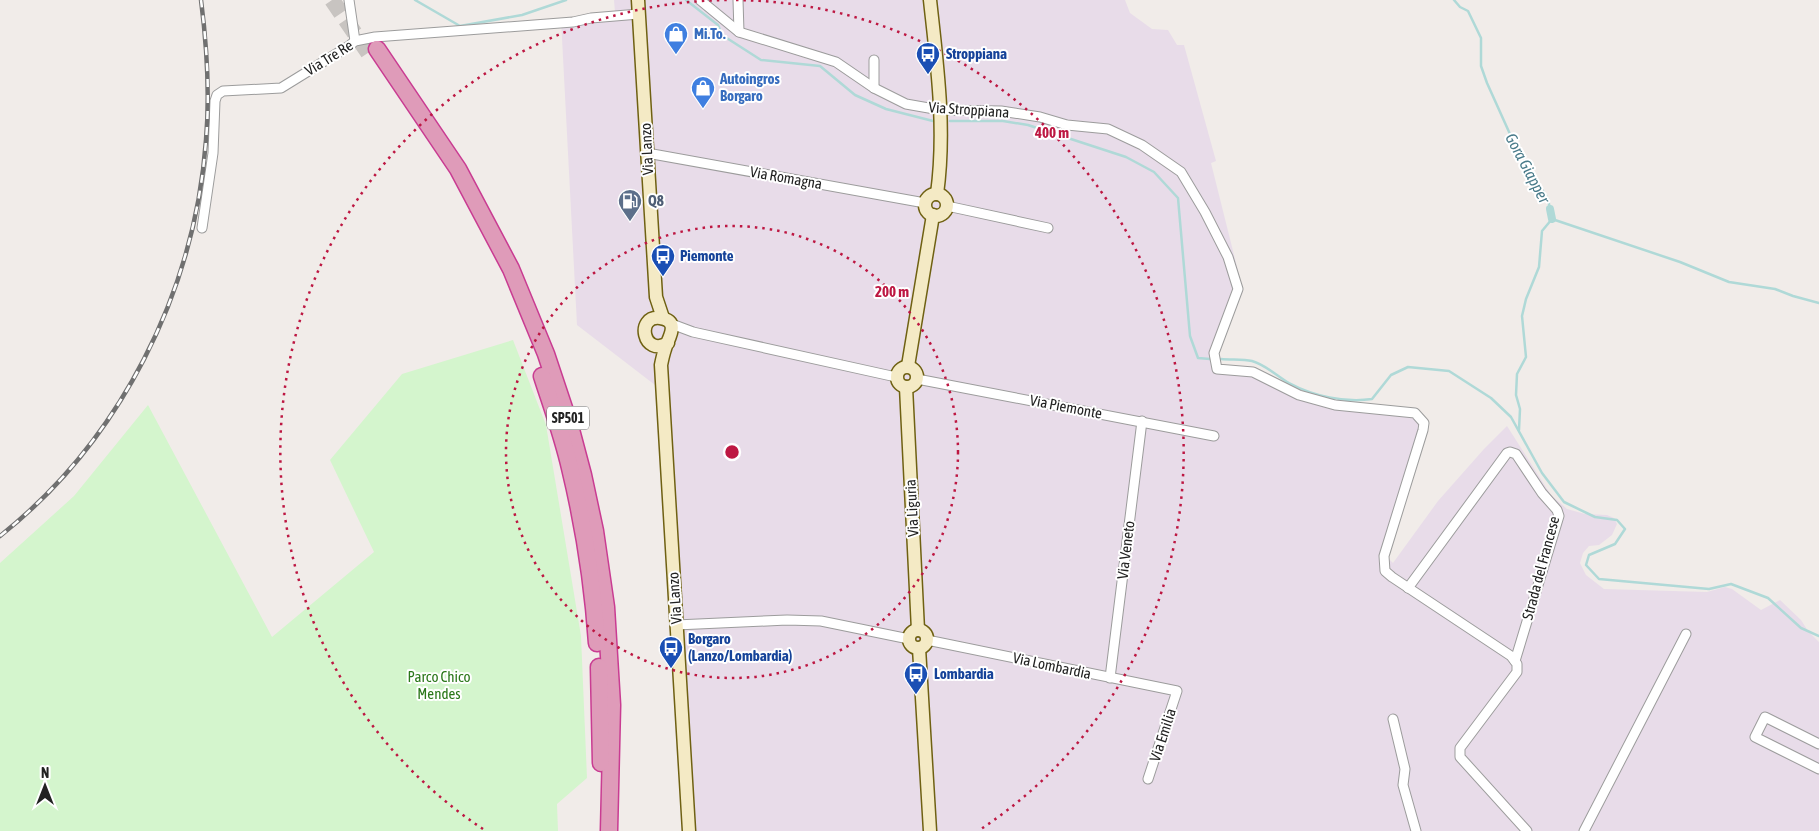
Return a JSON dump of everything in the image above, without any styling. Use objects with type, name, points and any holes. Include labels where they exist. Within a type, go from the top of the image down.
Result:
[{"type":"highway","name":"SP501","points":[[598,831],[601,776],[600,676],[594,607],[584,536],[570,468],[559,429],[535,355],[501,274],[450,176],[373,52],[458,169],[511,269],[546,354],[570,426],[595,531],[606,607],[612,706],[609,831]]},
{"type":"street","points":[[349,0],[355,41]]},
{"type":"street","name":"Via Lanzo","points":[[638,0],[656,297],[661,320]]},
{"type":"street","name":"Via Stroppiana","points":[[700,0],[739,32],[836,62],[874,88],[906,104],[940,110],[1001,111],[1040,117],[1067,125],[1108,129],[1142,145],[1182,172],[1224,250],[1238,288],[1214,353],[1217,370],[1253,372],[1299,395],[1328,403],[1415,413],[1424,423],[1384,556],[1385,571],[1408,588]]},
{"type":"street","points":[[738,0],[739,32]]},
{"type":"street","points":[[930,0],[940,90],[941,140],[937,194]]},
{"type":"street","name":"Via Tre Re","points":[[202,228],[213,153],[215,101],[217,95],[223,91],[280,88],[294,81],[355,41],[375,37],[573,22],[591,18],[639,14]]},
{"type":"street","points":[[874,60],[874,88]]},
{"type":"street","name":"Via Romagna","points":[[647,153],[925,203]]},
{"type":"street","points":[[937,194],[946,199],[947,206],[941,215],[933,215],[926,209],[925,203],[931,195],[937,194]]},
{"type":"street","points":[[947,206],[1048,228]]},
{"type":"street","points":[[908,366],[933,215]]},
{"type":"street","points":[[692,332],[682,333],[660,346],[651,344],[644,334],[646,326],[661,320],[692,332],[896,377],[900,384],[906,387],[912,386],[917,379],[916,371],[908,366]]},
{"type":"street","points":[[661,320],[672,330],[669,340]]},
{"type":"street","name":"Via Lanzo","points":[[669,340],[661,365],[689,831]]},
{"type":"street","name":"Via Lanzo","points":[[651,344],[661,365]]},
{"type":"street","points":[[896,377],[899,370],[908,366]]},
{"type":"street","name":"Via Piemonte","points":[[917,379],[1214,436]]},
{"type":"street","name":"Via Liguria","points":[[906,387],[918,639],[930,831]]},
{"type":"street","name":"Via Veneto","points":[[1110,678],[1142,421]]},
{"type":"street","name":"Strada del Francese","points":[[1408,588],[1507,453],[1516,454],[1542,493],[1557,510],[1558,516],[1514,661],[1517,664],[1517,672],[1460,748],[1460,757],[1527,831]]},
{"type":"street","points":[[1408,588],[1511,656],[1514,661]]},
{"type":"street","name":"Via Lombardia","points":[[676,625],[787,620],[821,621],[1177,691]]},
{"type":"street","points":[[1584,831],[1686,634]]},
{"type":"street","name":"Via Emilia","points":[[1148,779],[1177,691]]},
{"type":"street","points":[[1819,744],[1765,717],[1755,737],[1819,769]]},
{"type":"street","points":[[1393,719],[1405,770],[1403,785],[1416,831]]},
{"type":"shaded area","points":[[614,0],[1125,0],[1130,13],[1152,29],[1168,30],[1177,45],[1184,45],[1216,161],[1211,163],[1243,291],[1218,351],[1219,362],[1224,366],[1249,366],[1261,370],[1307,395],[1349,404],[1416,408],[1425,420],[1387,557],[1393,563],[1438,501],[1507,426],[1551,495],[1567,509],[1585,514],[1607,515],[1614,518],[1617,524],[1612,535],[1599,545],[1589,546],[1583,553],[1580,563],[1586,575],[1604,589],[1707,592],[1725,587],[1732,589],[1761,610],[1780,600],[1801,620],[1808,631],[1819,642],[1819,831],[683,831],[655,385],[577,325],[561,19],[615,12]]},
{"type":"green space","name":"Parco Chico Mendes","points":[[513,340],[546,425],[581,636],[587,778],[557,804],[558,831],[0,831],[0,563],[74,496],[148,405],[272,637],[374,552],[330,460],[402,374]]},
{"type":"waterway","points":[[415,0],[460,26],[522,15],[566,0]]},
{"type":"waterway","points":[[686,0],[718,25],[722,35],[761,60],[820,66],[855,95],[886,109],[933,121]]},
{"type":"waterway","name":"Gora Giapper","points":[[1454,0],[1460,7],[1468,11],[1481,38],[1481,66],[1487,83],[1514,143],[1548,199],[1550,209]]},
{"type":"waterway","points":[[950,121],[1003,121],[1028,125],[1126,157],[1154,172],[1178,198],[1190,336],[1198,358],[1210,359]]},
{"type":"waterway","name":"Gora Giapper","points":[[1550,209],[1552,219]]},
{"type":"waterway","points":[[1519,430],[1520,409],[1516,395],[1517,374],[1526,357],[1522,316],[1526,299],[1539,267],[1542,231],[1552,219],[1680,262],[1729,282],[1775,289],[1819,303]]},
{"type":"waterway","points":[[1221,359],[1252,361],[1308,392],[1351,400],[1372,399],[1391,375],[1408,367],[1449,371],[1491,398],[1511,417],[1542,473],[1564,502],[1595,517],[1617,520],[1625,529],[1615,544],[1589,555],[1586,565],[1599,579],[1709,589],[1731,584],[1768,598],[1801,628],[1819,636]]},
{"type":"tunnel","points":[[332,0],[369,54]]},
{"type":"railway","points":[[0,536],[43,498],[81,455],[115,409],[144,359],[168,307],[186,253],[199,197],[206,140],[207,70],[201,0]]},
{"type":"place","name":"Mi.To.","points":[[676,55]]},
{"type":"place","name":"Stroppiana","points":[[928,75]]},
{"type":"place","name":"Autoingros Borgaro","points":[[703,109]]},
{"type":"place","name":"Q8","points":[[630,222]]},
{"type":"place","name":"Piemonte","points":[[663,277]]},
{"type":"place","name":"Borgaro (Lanzo/Lombardia)","points":[[671,669]]},
{"type":"place","name":"Lombardia","points":[[916,695]]}]
